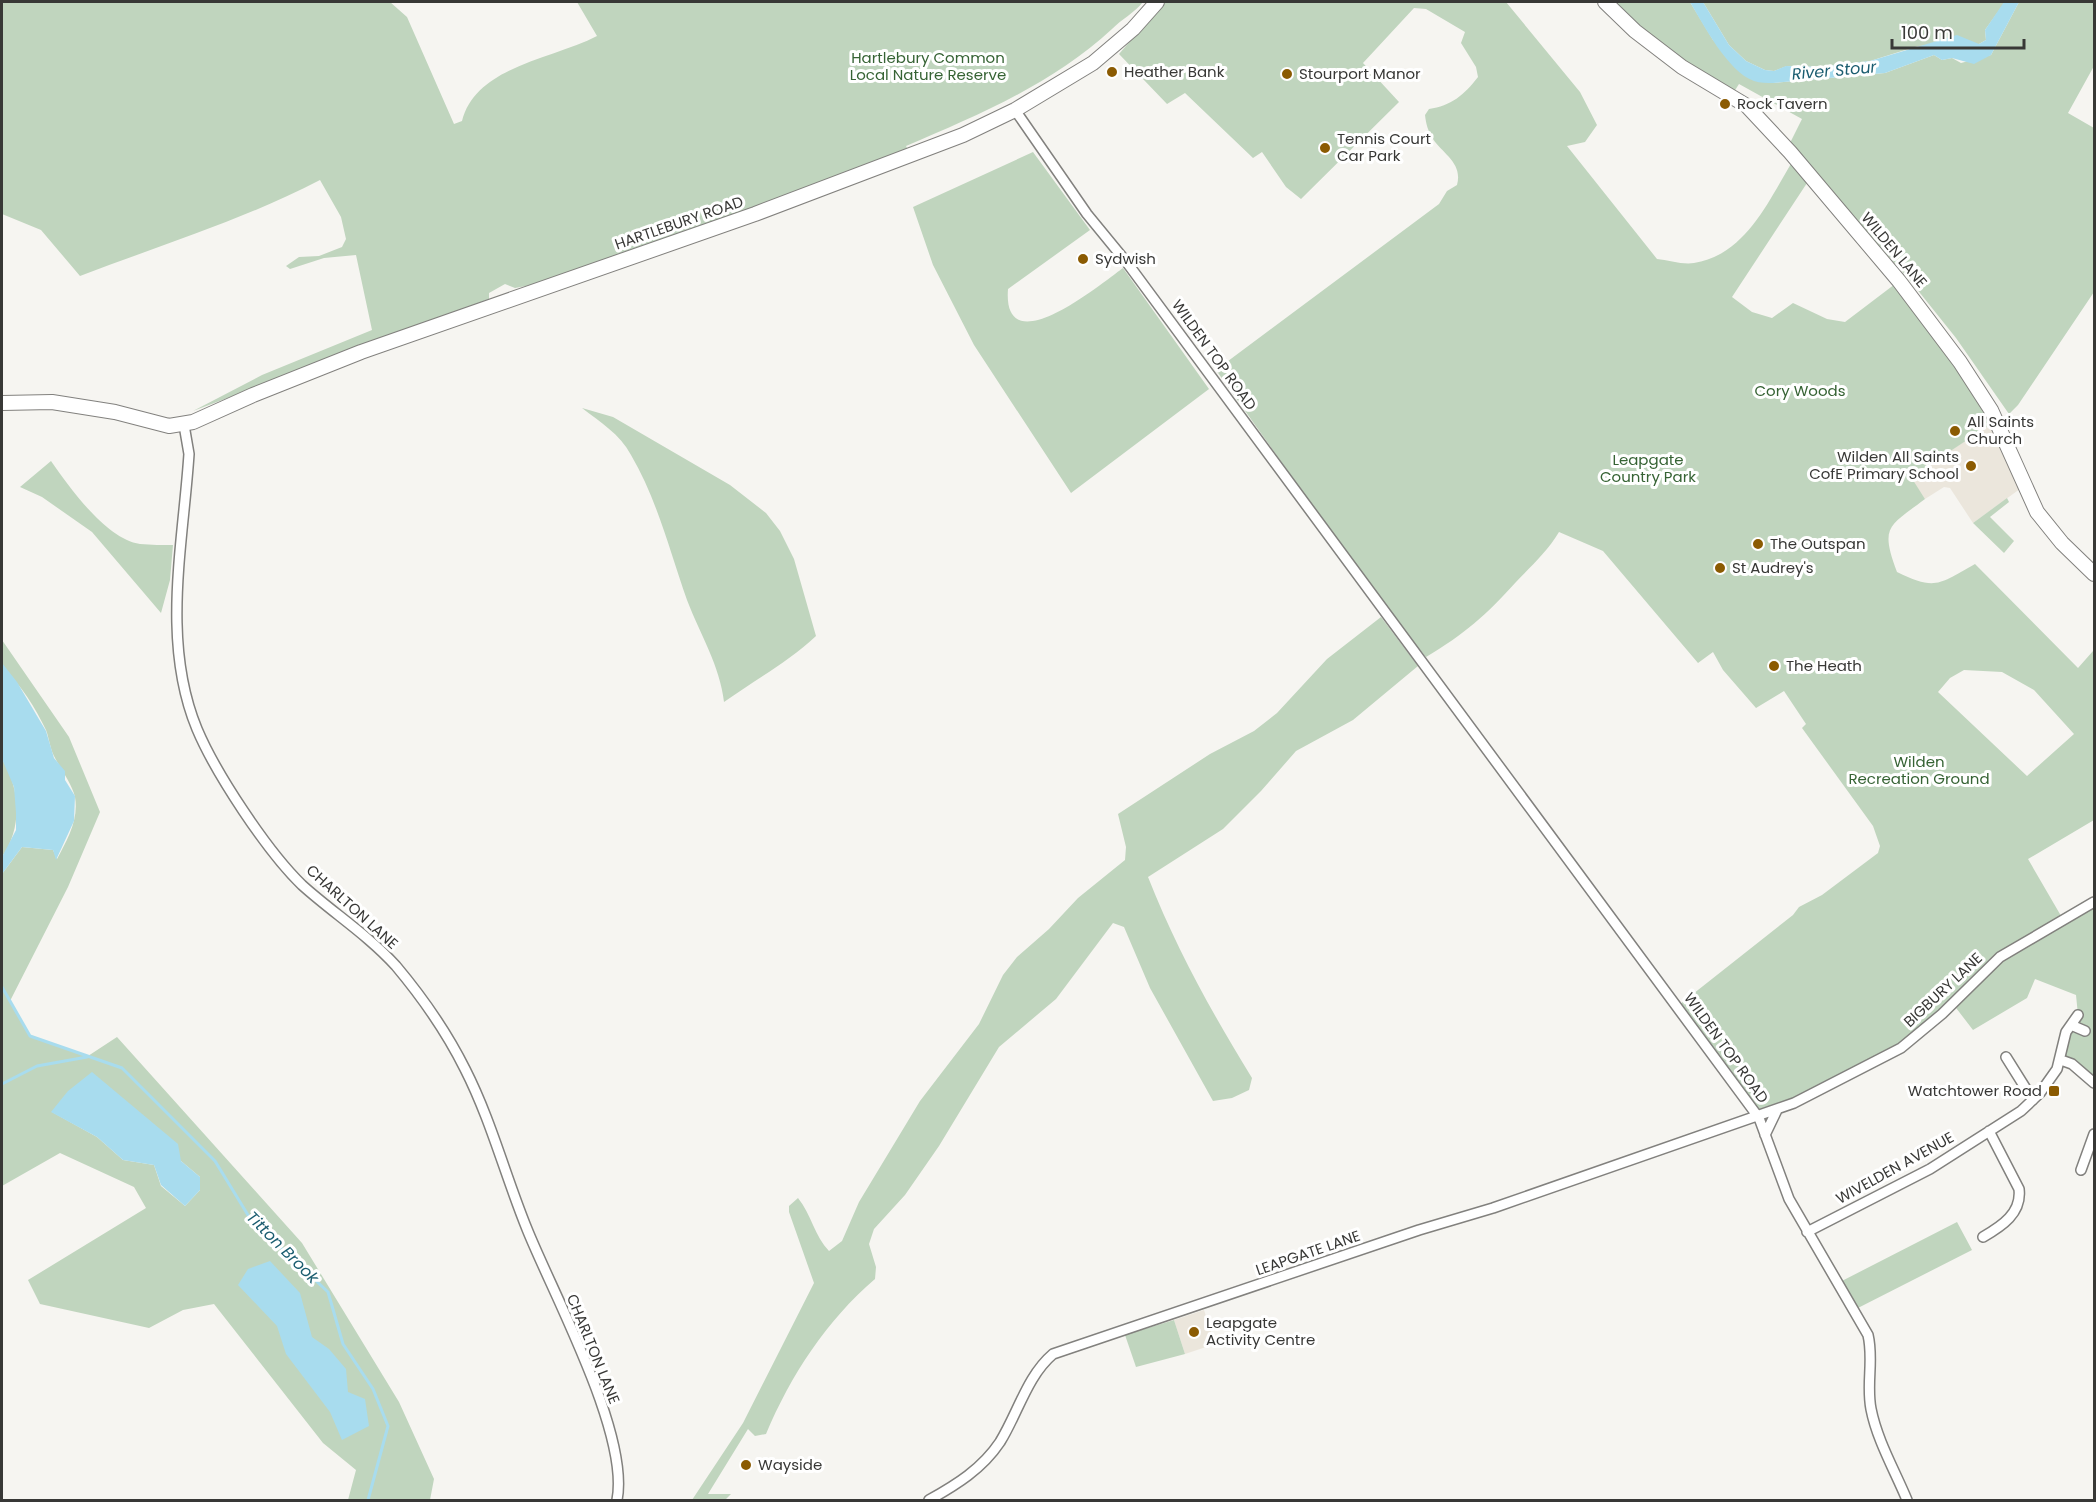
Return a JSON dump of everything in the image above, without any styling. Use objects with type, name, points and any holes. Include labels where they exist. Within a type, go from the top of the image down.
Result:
[{"type":"main road","name":"HARTLEBURY ROAD","points":[[184,425],[361,352],[491,304],[699,234],[914,156],[1015,110],[1079,72],[1113,48],[1156,2]]},
{"type":"main road","name":"WILDEN LANE","points":[[1605,2],[1635,32],[1682,67],[1747,106],[1790,152],[1899,281],[1960,362],[1991,410],[2037,512],[2062,543],[2094,574]]},
{"type":"main road","points":[[2,403],[52,402],[115,412],[170,426],[184,425]]},
{"type":"street","name":"WILDEN TOP ROAD","points":[[1015,110],[1087,213],[1128,264],[1420,662],[1475,731],[1759,1118],[1789,1199],[1868,1335],[1872,1352],[1868,1391],[1871,1411],[1907,1500]]},
{"type":"street","name":"CHARLTON LANE","points":[[184,425],[189,454],[177,640],[188,704],[198,731],[237,800],[276,856],[303,885],[366,936],[396,967],[435,1019],[464,1066],[496,1141],[526,1227],[596,1389],[615,1455],[617,1500]]},
{"type":"street","name":"BIGBURY LANE","points":[[1759,1118],[1852,1076],[1901,1048],[1941,1014],[2000,957],[2094,902]]},
{"type":"street","name":"WIVELDEN AVENUE","points":[[1807,1232],[1930,1169],[2033,1100],[2061,1060],[2067,1032],[2078,1015]]},
{"type":"street","points":[[2071,1025],[2085,1031]]},
{"type":"street","points":[[2006,1057],[2033,1100]]},
{"type":"street","points":[[2061,1060],[2080,1069],[2094,1083]]},
{"type":"street","points":[[1765,1135],[1777,1110]]},
{"type":"street","name":"LEAPGATE LANE","points":[[928,1500],[955,1486],[983,1463],[1000,1442],[1041,1366],[1060,1351],[1759,1118]]},
{"type":"street","points":[[1983,1237],[2007,1221],[2018,1205],[2020,1197],[2019,1189],[1989,1131]]},
{"type":"street","points":[[2081,1170],[2094,1134]]},
{"type":"shaded area","name":"Wilden All Saints CofE Primary School","points":[[1996,421],[2024,486],[1973,523],[1950,488],[1944,487],[1925,499],[1910,477]]},
{"type":"shaded area","name":"Leapgate Activity Centre","points":[[1204,1310],[1215,1344],[1185,1354],[1174,1320]]},
{"type":"green space","name":"Hartlebury Common Local Nature Reserve","points":[[2,2],[390,2],[407,17],[454,124],[462,121],[470,103],[483,88],[499,76],[518,66],[597,36],[577,2],[1143,2],[1089,48],[1041,82],[988,110],[906,146],[908,150],[739,214],[542,283],[515,288],[505,284],[489,293],[489,299],[193,411],[262,375],[372,330],[356,255],[324,258],[290,269],[286,266],[299,257],[319,256],[342,247],[346,239],[341,217],[320,180],[232,220],[80,276],[41,230],[2,214]]},
{"type":"green space","points":[[1164,2],[1506,2],[1580,92],[1597,125],[1585,142],[1567,146],[1657,259],[1694,263],[1712,258],[1727,249],[1753,225],[1792,162],[1809,180],[1732,297],[1752,312],[1772,318],[1793,303],[1827,319],[1845,322],[1899,281],[1996,421],[1911,477],[1925,499],[1895,522],[1891,529],[1889,545],[1897,572],[1921,582],[1937,583],[1975,564],[2078,668],[2093,651],[2094,653],[2094,820],[2028,859],[2064,921],[2094,902],[2094,1083],[2061,1060],[2066,1032],[2078,1015],[2076,995],[2035,979],[2027,998],[1973,1030],[1953,1004],[1911,1041],[1759,1118],[1679,1005],[1793,915],[1799,907],[1822,895],[1878,853],[1880,846],[1873,826],[1802,728],[1806,724],[1784,691],[1756,708],[1723,670],[1713,652],[1698,663],[1603,551],[1559,532],[1539,558],[1485,614],[1464,632],[1426,657],[1385,608],[1216,370],[1439,204],[1447,191],[1457,185],[1455,165],[1433,139],[1425,115],[1429,109],[1456,99],[1478,77],[1476,67],[1461,43],[1465,32],[1426,9],[1414,8],[1363,63],[1399,102],[1301,199],[1286,187],[1262,152],[1253,158],[1185,93],[1167,104],[1119,54]],"holes":[[[1964,670],[2002,672],[2034,690],[2074,734],[2027,776],[1938,692],[1950,678]]]},
{"type":"green space","points":[[1605,2],[1690,2],[1713,40],[1773,83],[1885,73],[1934,55],[1942,60],[1952,58],[1961,63],[1991,55],[2019,2],[2094,2],[2094,66],[2068,113],[2094,128],[2094,292],[2018,405],[2009,414],[1956,338],[1908,278],[1789,145],[1802,119],[1739,84],[1732,95],[1682,67]]},
{"type":"green space","points":[[1703,2],[2005,2],[1985,30],[1986,40],[1979,44],[1918,46],[1870,61],[1822,67],[1787,66],[1774,71],[1765,70],[1746,61],[1729,45]]},
{"type":"green space","points":[[1033,152],[1090,230],[1008,289],[1010,311],[1020,320],[1036,320],[1055,313],[1095,289],[1123,268],[1209,389],[1071,493],[974,345],[933,265],[913,207]]},
{"type":"green space","points":[[582,408],[613,417],[730,485],[766,513],[780,531],[794,559],[816,636],[783,663],[724,702],[714,663],[687,600],[656,508],[640,472],[621,441]]},
{"type":"green space","points":[[51,461],[90,511],[114,533],[140,544],[173,545],[170,580],[161,613],[92,532],[42,497],[20,487]]},
{"type":"green space","points":[[2007,498],[2009,502],[1990,517],[2014,541],[2004,553],[1973,523]]},
{"type":"green space","points":[[1381,617],[1418,666],[1353,720],[1296,751],[1223,829],[1148,877],[1170,929],[1196,980],[1252,1078],[1249,1090],[1232,1098],[1213,1101],[1150,988],[1124,927],[1113,923],[1056,999],[999,1047],[939,1146],[905,1195],[874,1229],[869,1244],[876,1267],[875,1279],[841,1313],[812,1350],[787,1391],[766,1434],[755,1436],[748,1429],[708,1494],[731,1494],[725,1500],[692,1500],[743,1423],[814,1283],[789,1212],[789,1206],[798,1198],[829,1251],[842,1241],[859,1202],[920,1101],[979,1024],[1003,975],[1017,957],[1049,929],[1078,898],[1125,860],[1126,847],[1118,814],[1210,754],[1254,731],[1277,713],[1327,659]]},
{"type":"green space","points":[[2,640],[69,737],[100,812],[68,887],[10,1001],[30,1036],[88,1056],[117,1037],[302,1243],[399,1402],[434,1479],[430,1500],[348,1500],[356,1470],[323,1443],[214,1304],[183,1310],[149,1328],[40,1304],[28,1280],[146,1208],[134,1187],[60,1153],[2,1186],[2,874],[22,847],[53,850],[57,859],[71,830],[76,805],[69,781],[51,750],[42,721],[22,689],[3,668]],"holes":[[[52,1112],[181,1161],[200,1177],[200,1190],[185,1206],[161,1186],[154,1165],[123,1160],[97,1137]]]},
{"type":"green space","points":[[2,759],[13,783],[17,809],[13,834],[2,857]]},
{"type":"green space","points":[[1957,1222],[1972,1250],[1854,1310],[1836,1284]]},
{"type":"green space","points":[[1174,1320],[1185,1354],[1136,1367],[1125,1335]]},
{"type":"water","name":"River Stour","points":[[1690,2],[1703,2],[1729,45],[1746,61],[1765,70],[1774,71],[1786,66],[1822,67],[1870,61],[1957,35],[1979,44],[1986,40],[1985,30],[2004,2],[2019,2],[1991,55],[1974,64],[1952,58],[1942,60],[1934,55],[1885,73],[1761,83],[1744,76],[1726,58]]},
{"type":"water","points":[[2,663],[17,682],[46,731],[54,758],[65,771],[65,780],[75,796],[74,821],[56,860],[53,850],[22,847],[2,874],[2,857],[16,830],[16,813],[14,787],[2,759]]},
{"type":"water","points":[[92,1072],[178,1144],[181,1161],[200,1177],[200,1190],[185,1206],[161,1185],[154,1165],[123,1160],[97,1137],[51,1112],[68,1091]]},
{"type":"water","points":[[270,1261],[300,1293],[312,1337],[329,1349],[346,1369],[348,1392],[365,1399],[369,1426],[342,1440],[330,1412],[286,1354],[277,1326],[238,1285],[248,1269]]},
{"type":"waterway","name":"Titton Brook","points":[[2,987],[30,1036],[122,1068],[215,1161],[251,1220],[328,1292],[343,1344],[373,1389],[388,1426],[368,1500]]},
{"type":"waterway","points":[[2,1084],[37,1066],[87,1057]]},
{"type":"place","name":"Heather Bank","points":[[1112,72]]},
{"type":"place","name":"Stourport Manor","points":[[1287,74]]},
{"type":"place","name":"Rock Tavern","points":[[1725,104]]},
{"type":"place","name":"Tennis Court Car Park","points":[[1325,148]]},
{"type":"place","name":"Sydwish","points":[[1083,259]]},
{"type":"place","name":"All Saints Church","points":[[1955,431]]},
{"type":"place","name":"Wilden All Saints CofE Primary School","points":[[1971,466]]},
{"type":"place","name":"The Outspan","points":[[1758,544]]},
{"type":"place","name":"St Audrey's","points":[[1720,568]]},
{"type":"place","name":"The Heath","points":[[1774,666]]},
{"type":"place","name":"Watchtower Road","points":[[2054,1091]]},
{"type":"place","name":"Leapgate Activity Centre","points":[[1194,1332]]},
{"type":"place","name":"Wayside","points":[[746,1465]]},
{"type":"park label","name":"Cory Woods","points":[[1800,391]]},
{"type":"park label","name":"Leapgate Country Park","points":[[1648,468]]},
{"type":"park label","name":"Wilden Recreation Ground","points":[[1919,770]]}]
